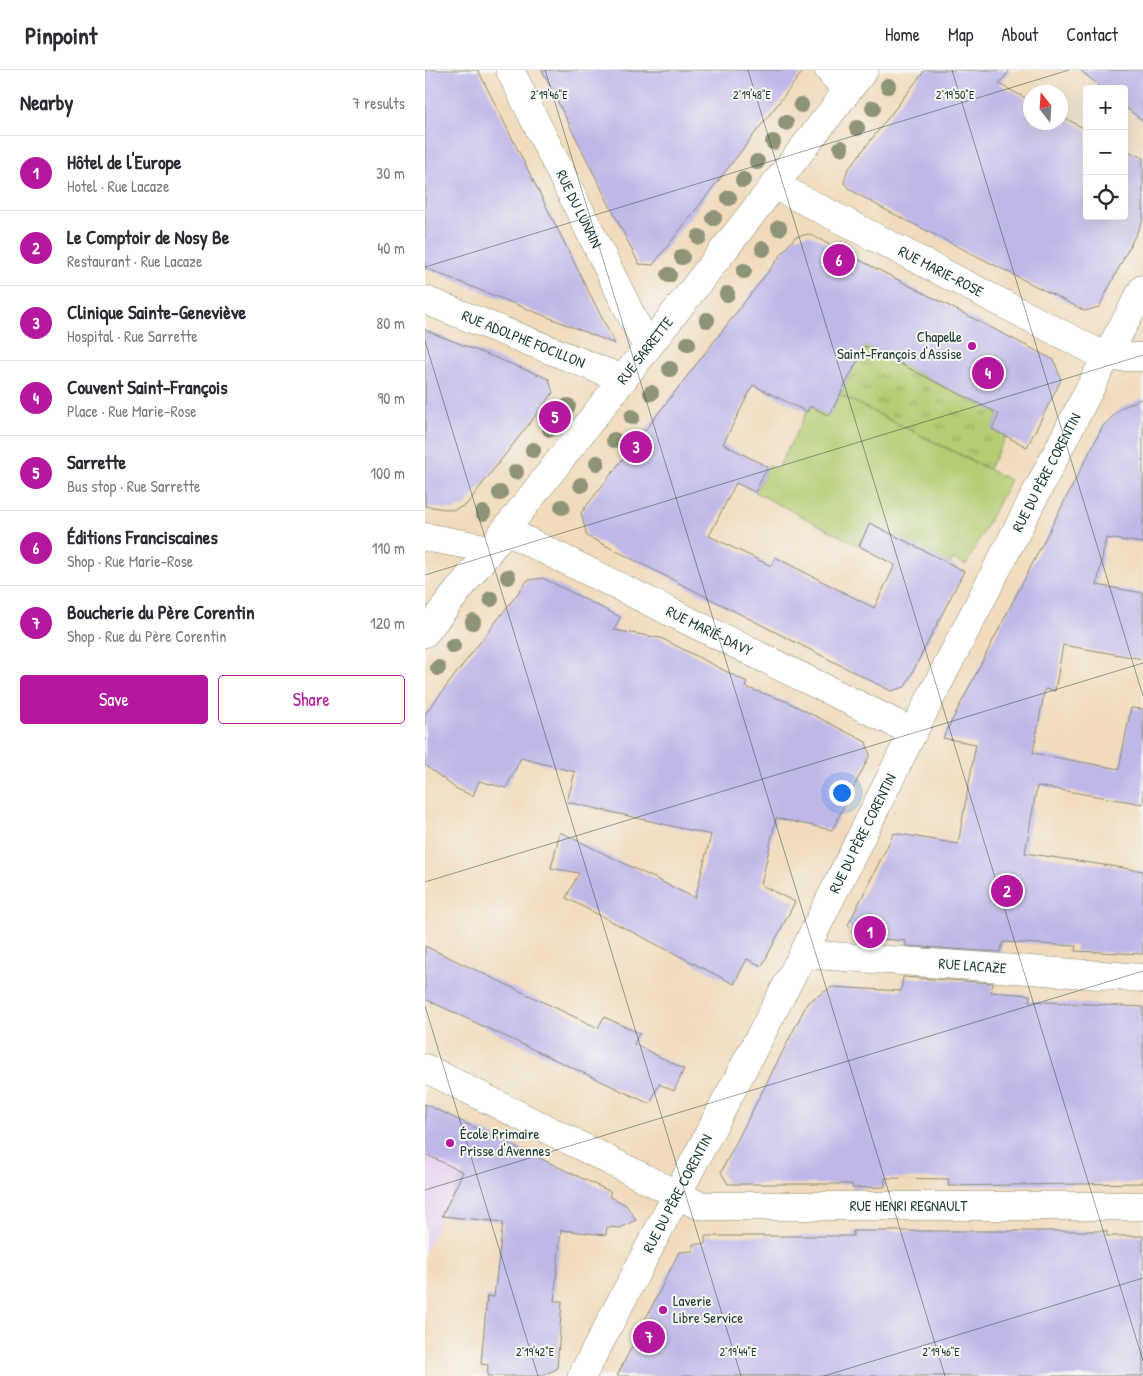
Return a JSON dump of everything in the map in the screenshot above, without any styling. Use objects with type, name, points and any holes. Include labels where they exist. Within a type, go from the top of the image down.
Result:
[{"type":"street","name":"RUE DU LUNAIN","points":[[509,70],[647,347]]},
{"type":"street","points":[[829,70],[847,91]]},
{"type":"street","name":"RUE SARRETTE","points":[[425,633],[864,70]]},
{"type":"street","name":"RUE MARIE-ROSE","points":[[774,185],[1106,357]]},
{"type":"street","name":"RUE DU PÈRE CORENTIN","points":[[582,1376],[803,954],[913,732],[1106,357],[1143,289]]},
{"type":"street","name":"RUE ADOLPHE FOCILLON","points":[[425,300],[623,379]]},
{"type":"street","points":[[1106,357],[1143,358]]},
{"type":"street","name":"RUE MARIÉ-DAVY","points":[[425,537],[498,540],[913,732]]},
{"type":"street","name":"RUE LACAZE","points":[[803,954],[1143,978]]},
{"type":"street","name":"RUE HENRI REGNAULT","points":[[425,1068],[698,1205],[1143,1206]]},
{"type":"shaded area","points":[[425,1105],[481,1131],[425,1252]]},
{"type":"green space","points":[[865,346],[999,414],[992,429],[1006,436],[989,469],[840,395]]},
{"type":"green space","points":[[840,395],[1010,480],[966,565],[953,559],[948,568],[870,524],[859,546],[755,492],[769,465],[777,470],[810,406],[829,416]]},
{"type":"building","points":[[425,70],[478,70],[615,344],[425,268]]},
{"type":"building","points":[[542,70],[804,70],[653,265],[639,264]]},
{"type":"building","points":[[925,70],[1010,70],[999,84],[1023,97],[1023,130],[1068,130],[1068,120],[1083,128],[1083,220],[1128,220],[1128,151],[1143,158],[1143,220],[1099,307],[1085,311],[882,208],[849,189],[844,183],[847,171]]},
{"type":"building","points":[[1080,70],[1143,70],[1143,121],[1128,109],[1128,85],[1098,85]]},
{"type":"building","points":[[809,234],[1054,360],[1061,380],[1027,447],[992,429],[999,414],[865,346],[829,416],[810,406],[807,412],[753,385],[723,444],[768,467],[755,492],[736,483],[709,536],[771,566],[775,557],[874,608],[895,565],[859,546],[870,523],[964,571],[905,687],[891,691],[587,536],[581,513],[795,237]]},
{"type":"building","points":[[425,330],[549,379],[553,393],[466,505],[453,510],[425,506]]},
{"type":"building","points":[[1143,398],[1143,543],[1106,538],[1097,585],[1143,593],[1143,659],[1063,645],[1055,691],[1045,689],[1033,753],[1119,769],[1131,708],[1143,709],[1143,804],[1037,786],[1025,853],[1143,871],[1143,954],[1075,951],[1076,946],[1003,942],[1000,952],[906,946],[906,941],[855,937],[848,925],[894,833],[958,844],[976,744],[943,738],[1103,426],[1121,408]]},
{"type":"building","points":[[543,578],[620,617],[614,630],[661,638],[747,682],[745,687],[788,702],[866,742],[870,755],[832,830],[776,818],[761,885],[795,902],[762,966],[747,959],[734,984],[566,898],[579,873],[551,868],[560,832],[695,898],[711,835],[567,802],[575,772],[521,758],[506,788],[479,781],[473,796],[455,788],[425,765],[425,714],[528,580]]},
{"type":"building","points":[[425,946],[598,1028],[604,1017],[639,1033],[634,1044],[684,1069],[674,1091],[659,1084],[650,1104],[425,999]]},
{"type":"building","points":[[903,977],[993,983],[991,992],[1030,995],[1029,1001],[1143,1007],[1143,1183],[948,1186],[949,1179],[885,1178],[885,1187],[852,1188],[852,1184],[728,1184],[721,1172],[808,1002],[832,987],[901,991]]},
{"type":"building","points":[[425,1104],[611,1192],[609,1196],[626,1205],[636,1220],[620,1228],[607,1227],[606,1235],[561,1230],[554,1301],[562,1301],[557,1369],[540,1376],[487,1376],[488,1365],[481,1364],[487,1296],[494,1297],[503,1222],[442,1216],[463,1172],[425,1154]]},
{"type":"building","points":[[853,1231],[1107,1231],[1107,1236],[1143,1236],[1143,1376],[617,1376],[679,1252],[693,1251],[693,1244],[705,1244],[705,1236],[853,1236]]},
{"type":"place","name":"Éditions Franciscaines","points":[[839,260]]},
{"type":"place","name":"Chapelle Saint-François d'Assise","points":[[972,346]]},
{"type":"place","name":"Couvent Saint-François","points":[[988,373]]},
{"type":"place","name":"Sarrette","points":[[555,417]]},
{"type":"place","name":"Clinique Sainte-Geneviève","points":[[636,447]]},
{"type":"place","name":"Le Comptoir de Nosy Be","points":[[1007,891]]},
{"type":"place","name":"Hôtel de l'Europe","points":[[870,932]]},
{"type":"place","name":"École Primaire Prisse d'Avennes","points":[[450,1143]]},
{"type":"place","name":"Laverie Libre Service","points":[[663,1310]]},
{"type":"place","name":"Boucherie du Père Corentin","points":[[649,1337]]}]
